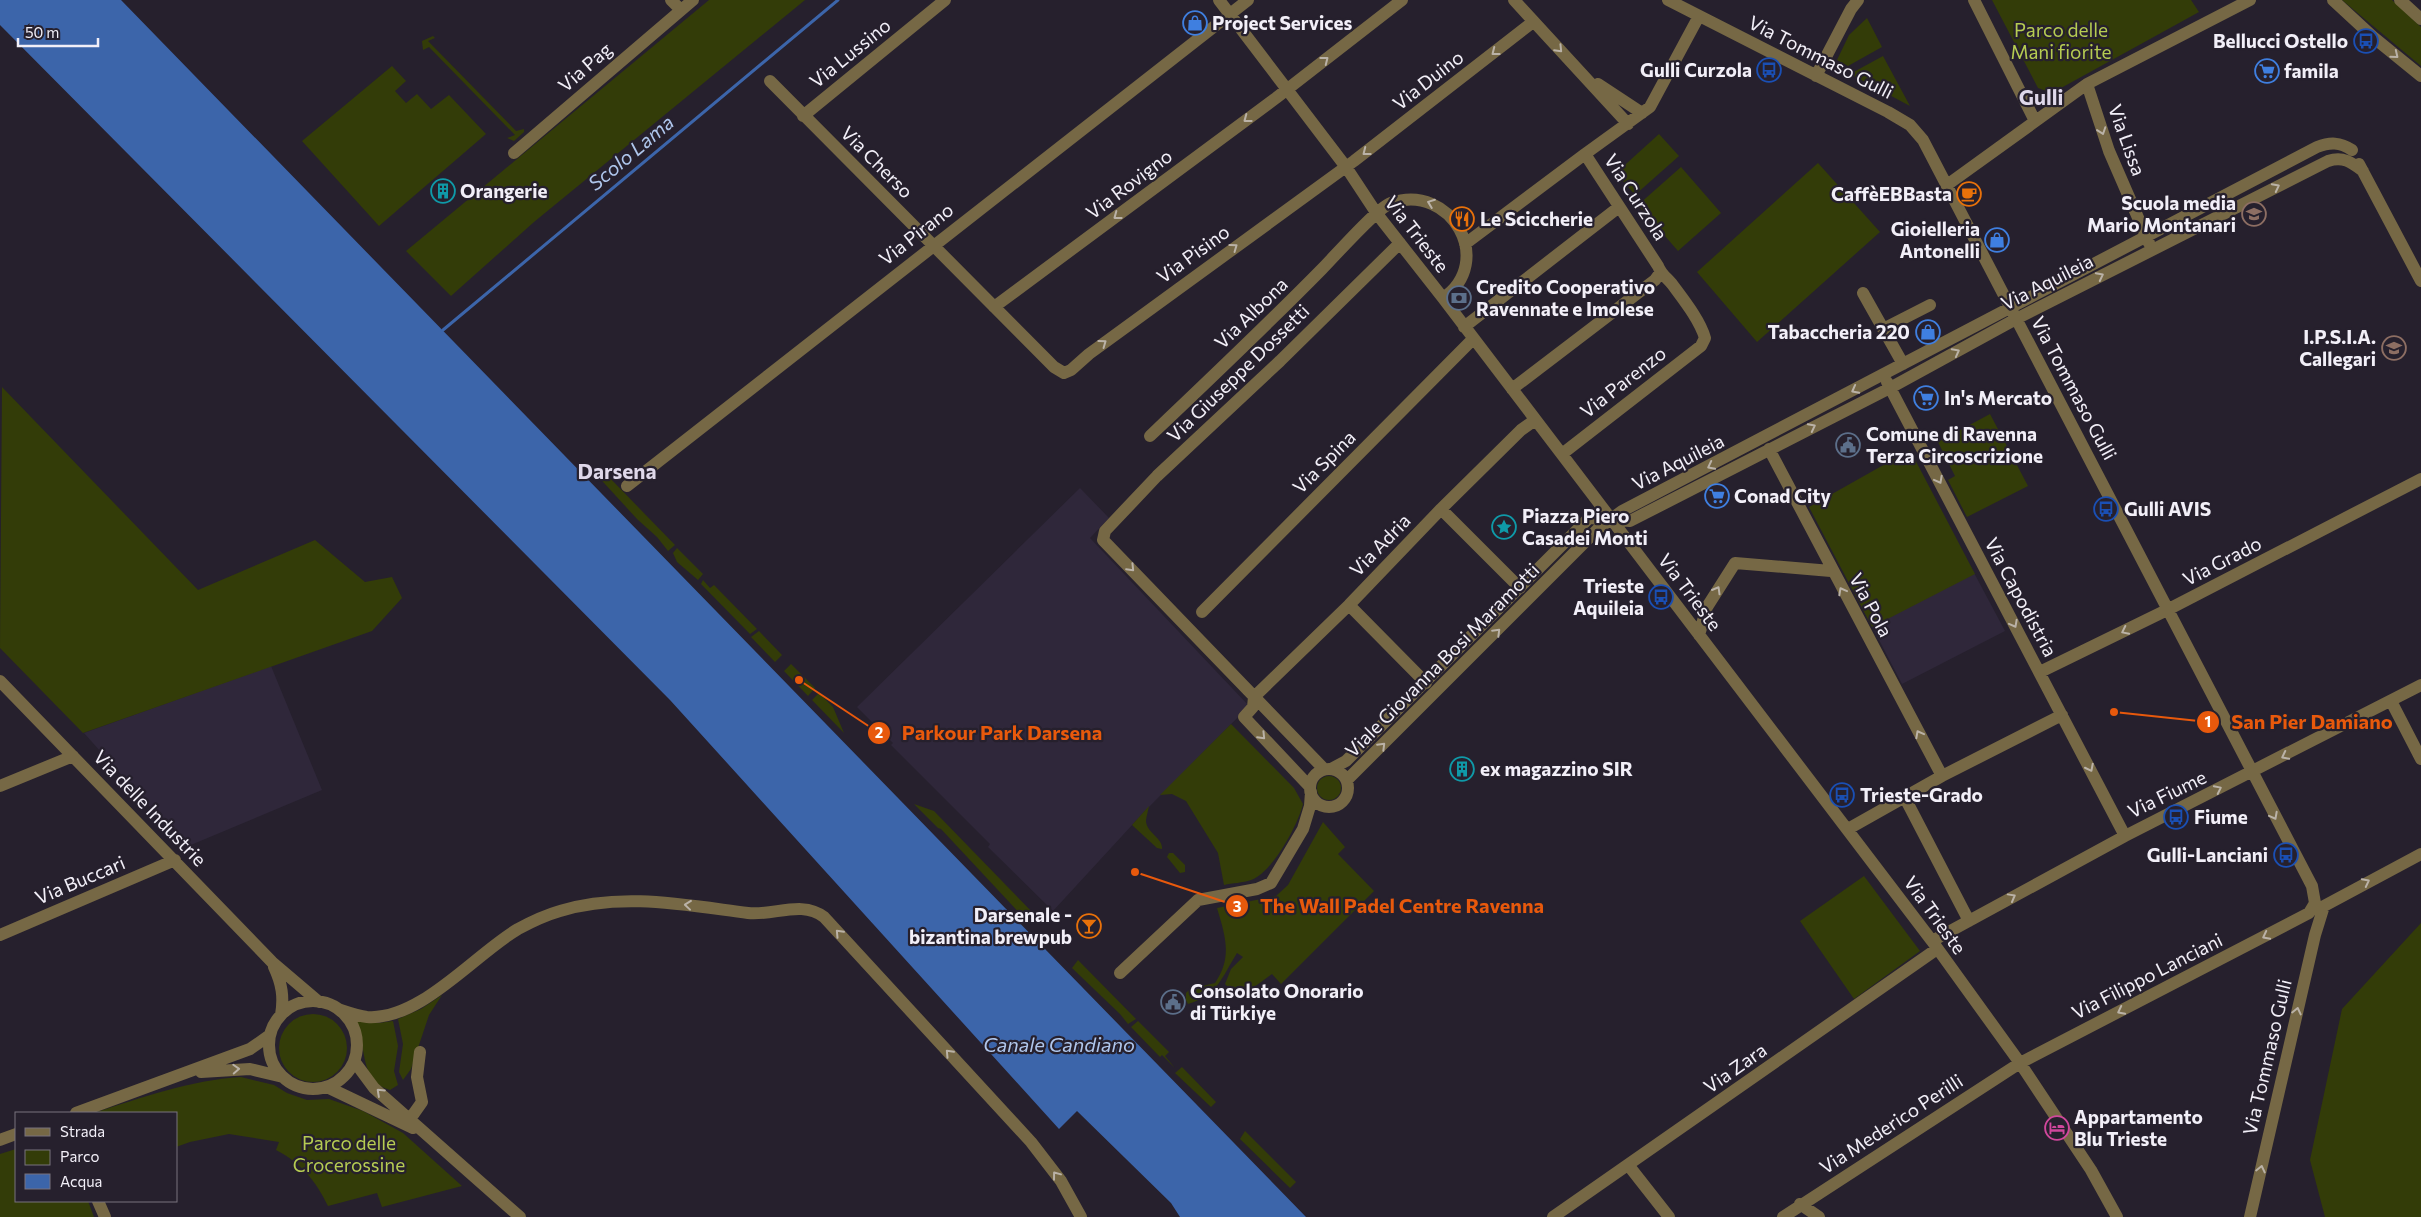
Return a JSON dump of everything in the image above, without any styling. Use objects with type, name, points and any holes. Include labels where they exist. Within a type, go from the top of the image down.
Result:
[{"type":"street","points":[[671,0],[680,10]]},
{"type":"street","name":"Via Pag","points":[[514,153],[693,0]]},
{"type":"street","name":"Via Lussino","points":[[803,116],[944,0]]},
{"type":"street","name":"Via Trieste","points":[[1219,0],[1346,167],[1377,214],[1848,829],[1934,945],[2020,1063],[2091,1170],[2117,1217]]},
{"type":"street","name":"Via Pirano","points":[[627,486],[1248,0]]},
{"type":"street","name":"Via Rovigno","points":[[994,307],[1286,90],[1402,0]]},
{"type":"street","points":[[1514,0],[1628,124]]},
{"type":"street","name":"Via Tommaso Gulli","points":[[1668,0],[1910,124],[1922,140],[2169,609],[2251,773],[2312,886],[2325,904],[2315,935],[2250,1217]]},
{"type":"street","points":[[1816,76],[1858,0]]},
{"type":"street","points":[[1974,0],[2035,121]]},
{"type":"street","points":[[1947,185],[1996,152],[2087,84],[2250,0]]},
{"type":"street","points":[[2333,0],[2373,37],[2421,76]]},
{"type":"street","points":[[2400,0],[2415,11]]},
{"type":"street","name":"Via Curzola","points":[[1699,16],[1650,107],[1582,157],[1619,207],[1658,266],[1660,273],[1673,285],[1705,338]]},
{"type":"street","name":"Via Duino","points":[[1346,167],[1533,22]]},
{"type":"street","points":[[1583,74],[1642,113]]},
{"type":"street","name":"Via Cherso","points":[[770,81],[803,116],[934,244],[1054,367],[1064,372]]},
{"type":"street","name":"Via Lissa","points":[[2087,84],[2109,151],[2152,250]]},
{"type":"street","name":"Via Aquileia","points":[[1611,518],[2010,307],[2324,144],[2349,144],[2363,171]]},
{"type":"street","points":[[1443,298],[1455,289],[1466,268],[1465,244],[1582,157]]},
{"type":"street","name":"Via Aquileia","points":[[1611,518],[1630,521],[1890,388],[2016,319],[2328,161],[2344,159],[2363,171]]},
{"type":"street","name":"Via Pisino","points":[[1064,372],[1071,370],[1088,354],[1346,167]]},
{"type":"street","points":[[2363,171],[2421,281]]},
{"type":"street","name":"Via Albona","points":[[1150,436],[1268,324],[1389,204],[1420,200],[1431,202],[1449,214],[1461,231],[1465,244]]},
{"type":"street","points":[[1464,327],[1619,207]]},
{"type":"street","name":"Via Giuseppe Dossetti","points":[[1254,697],[1103,540],[1105,531],[1156,476],[1280,361],[1400,243]]},
{"type":"street","points":[[1512,389],[1655,280],[1660,273]]},
{"type":"street","points":[[1863,293],[1903,364]]},
{"type":"street","points":[[1883,330],[1930,305]]},
{"type":"street","name":"Via Parenzo","points":[[1562,454],[1701,346],[1705,338]]},
{"type":"street","name":"Via Spina","points":[[1202,612],[1473,339]]},
{"type":"street","name":"Via Capodistria","points":[[1884,375],[2125,836]]},
{"type":"street","name":"Via Adria","points":[[1254,697],[1349,605],[1441,509],[1521,430],[1535,420]]},
{"type":"street","name":"Via Pola","points":[[1769,450],[1831,571],[1942,776]]},
{"type":"street","name":"Via Grado","points":[[2040,672],[2169,609],[2421,480]]},
{"type":"street","points":[[1441,509],[1520,588]]},
{"type":"street","name":"Viale Giovanna Bosi Maramotti","points":[[1328,769],[1346,761],[1589,518],[1611,518]]},
{"type":"street","name":"Viale Giovanna Bosi Maramotti","points":[[1347,780],[1611,518]]},
{"type":"street","points":[[1699,635],[1707,607],[1735,563],[1831,571]]},
{"type":"street","points":[[1349,605],[1426,683]]},
{"type":"street","name":"Via delle Industrie","points":[[0,681],[272,962],[320,1002]]},
{"type":"street","name":"Via Fiume","points":[[1934,945],[1969,921],[2125,836],[2421,685]]},
{"type":"street","points":[[1254,697],[1328,769],[1340,772],[1347,780],[1348,787],[1345,799],[1334,807],[1328,807],[1316,802],[1310,789],[1244,717],[1253,707],[1254,697]]},
{"type":"street","points":[[2391,701],[2416,737],[2421,759]]},
{"type":"street","points":[[1848,829],[1942,776],[2062,714]]},
{"type":"street","points":[[0,786],[73,756]]},
{"type":"street","points":[[1120,973],[1198,900],[1257,890],[1271,883],[1303,828],[1310,806],[1310,789],[1315,776],[1328,769]]},
{"type":"street","points":[[1905,798],[1969,921]]},
{"type":"street","points":[[1303,828],[1328,807]]},
{"type":"street","points":[[2325,904],[2421,854]]},
{"type":"street","name":"Via Buccari","points":[[0,935],[175,860]]},
{"type":"street","name":"Via Filippo Lanciani","points":[[2020,1063],[2309,913],[2315,903],[2312,886]]},
{"type":"street","points":[[283,1077],[271,1058],[269,1050],[270,1035],[280,1015],[292,1007],[305,1002],[320,1002],[366,1017],[394,1014],[431,995],[518,929],[558,911],[596,902],[617,900],[759,914],[785,912],[794,908],[815,910],[824,917],[1031,1142],[1061,1181],[1081,1217]]},
{"type":"street","points":[[2291,923],[2309,924],[2315,935]]},
{"type":"street","name":"Via Zara","points":[[1560,1215],[1934,945]]},
{"type":"street","name":"Via delle Industrie","points":[[272,962],[282,984],[284,1001],[280,1015]]},
{"type":"street","points":[[446,994],[457,975]]},
{"type":"street","points":[[327,1088],[338,1082],[348,1072],[354,1061],[357,1047],[355,1032],[348,1019],[338,1009]]},
{"type":"street","points":[[81,1112],[189,1074],[250,1049],[270,1035]]},
{"type":"street","points":[[404,1120],[422,1102],[416,1077],[420,1052]]},
{"type":"street","points":[[354,1061],[374,1088],[404,1120]]},
{"type":"street","name":"Via Mederico Perilli","points":[[1788,1216],[1800,1204],[2020,1063]]},
{"type":"street","points":[[189,1074],[250,1069],[283,1077],[303,1088],[327,1088],[404,1120],[429,1136],[520,1217]]},
{"type":"street","points":[[0,1140],[15,1134]]},
{"type":"street","points":[[1629,1166],[1669,1217]]},
{"type":"street","points":[[98,1202],[105,1217]]},
{"type":"street","points":[[1800,1204],[1819,1217]]},
{"type":"shaded area","points":[[1080,488],[1109,518],[1090,538],[1249,706],[1145,811],[1053,911],[988,847],[990,844],[891,745],[893,743],[857,707]]},
{"type":"shaded area","points":[[1957,541],[2005,631],[1902,684],[1855,594]]},
{"type":"shaded area","points":[[271,666],[322,790],[186,847],[84,733]]},
{"type":"green space","points":[[709,0],[805,0],[534,222],[451,296],[406,251]]},
{"type":"green space","name":"Parco delle Mani fiorite","points":[[1992,0],[2191,0],[2199,12],[2052,93],[2038,88]]},
{"type":"green space","points":[[2342,0],[2392,0],[2421,27],[2421,66]]},
{"type":"green space","points":[[1867,18],[1882,47],[1848,66],[1837,60],[1849,35]]},
{"type":"green space","points":[[433,36],[435,38],[428,41],[516,131],[524,129],[524,132],[514,141],[507,138],[515,135],[429,47],[423,50],[422,41]]},
{"type":"green space","points":[[1883,56],[1910,106],[1850,74]]},
{"type":"green space","points":[[392,66],[406,81],[395,91],[406,103],[417,94],[431,109],[449,95],[486,134],[379,226],[302,141]]},
{"type":"green space","points":[[1659,134],[1679,156],[1635,195],[1616,173]]},
{"type":"green space","points":[[1818,163],[1880,232],[1757,342],[1697,272]]},
{"type":"green space","points":[[1681,167],[1721,213],[1678,251],[1638,205]]},
{"type":"green space","points":[[2,387],[198,590],[315,540],[365,582],[392,577],[402,598],[372,631],[83,733],[0,648]]},
{"type":"green space","points":[[1990,414],[2028,486],[1967,517],[1948,480],[1955,476],[1938,442]]},
{"type":"green space","points":[[1910,450],[1975,574],[1872,627],[1809,507]]},
{"type":"green space","points":[[594,472],[605,473],[675,545],[668,551],[657,537],[637,519]]},
{"type":"green space","points":[[677,548],[703,574],[698,580],[677,562],[673,553]]},
{"type":"green space","points":[[703,580],[710,588],[714,585],[757,629],[750,634],[701,584]]},
{"type":"green space","points":[[759,631],[782,655],[775,662],[751,637]]},
{"type":"green space","points":[[791,664],[815,688],[808,696],[784,671]]},
{"type":"green space","points":[[819,693],[833,707],[844,733],[812,700]]},
{"type":"green space","points":[[1231,724],[1294,788],[1303,804],[1290,835],[1267,868],[1259,876],[1251,880],[1224,885],[1218,853],[1186,801],[1172,794],[1160,795]]},
{"type":"green space","points":[[1329,776],[1338,779],[1341,788],[1338,797],[1329,800],[1320,797],[1317,788],[1320,779]]},
{"type":"green space","points":[[914,804],[934,811],[1032,912],[1025,919],[941,829]]},
{"type":"green space","points":[[1149,806],[1147,826],[1162,845],[1162,849],[1157,848],[1132,825]]},
{"type":"green space","points":[[1323,822],[1345,847],[1338,854],[1374,891],[1281,984],[1272,974],[1239,998],[1225,984],[1231,969],[1243,957],[1237,953],[1213,990],[1206,996],[1188,1004],[1186,993],[1190,989],[1215,983],[1224,964],[1226,955],[1225,937],[1217,908],[1276,896],[1288,885]]},
{"type":"green space","points":[[1169,853],[1173,853],[1185,865],[1185,872],[1180,873],[1167,857]]},
{"type":"green space","points":[[1864,876],[1920,951],[1854,999],[1800,921]]},
{"type":"green space","points":[[2421,923],[2421,1217],[2325,1217],[2310,1160],[2342,1009]]},
{"type":"green space","points":[[1078,960],[1136,1019],[1128,1024],[1072,968]]},
{"type":"green space","points":[[442,995],[429,1015],[411,1069],[403,1080],[399,1072],[403,1044],[398,1019],[421,1009]]},
{"type":"green space","points":[[313,1014],[326,1017],[337,1024],[344,1035],[347,1048],[344,1061],[337,1072],[326,1079],[313,1082],[300,1079],[289,1072],[282,1061],[279,1048],[282,1035],[289,1024],[300,1017]]},
{"type":"green space","points":[[356,1021],[379,1023],[393,1021],[398,1046],[394,1071],[398,1085],[390,1090],[373,1079],[368,1070]]},
{"type":"green space","points":[[1138,1021],[1169,1052],[1165,1056],[1175,1068],[1162,1055],[1160,1057],[1131,1027]]},
{"type":"green space","points":[[1182,1067],[1216,1102],[1211,1107],[1175,1073]]},
{"type":"green space","name":"Parco delle Crocerossine","points":[[241,1077],[274,1085],[287,1093],[307,1100],[329,1099],[363,1111],[403,1133],[462,1186],[382,1207],[377,1193],[328,1206],[307,1174],[293,1161],[276,1150],[279,1142],[229,1134],[178,1146],[178,1112],[96,1112],[185,1086]]},
{"type":"green space","points":[[1245,1131],[1296,1182],[1290,1188],[1240,1139]]},
{"type":"green space","points":[[15,1149],[15,1202],[88,1202],[94,1217],[0,1217],[0,1154]]},
{"type":"water","name":"Canale Candiano","points":[[0,0],[121,0],[1306,1217],[1180,1217],[1171,1203],[1077,1111],[1059,1129],[670,700],[0,25]]},
{"type":"waterway","name":"Scolo Lama","points":[[443,330],[838,0]]},
{"type":"place","name":"Project Services","points":[[1195,23]]},
{"type":"place","name":"Bellucci Ostello","points":[[2366,41]]},
{"type":"place","name":"Gulli Curzola","points":[[1769,70]]},
{"type":"place","name":"famila","points":[[2267,71]]},
{"type":"place","name":"Orangerie","points":[[443,191]]},
{"type":"place","name":"CaffèEBBasta","points":[[1969,194]]},
{"type":"place","name":"Scuola media Mario Montanari","points":[[2254,214]]},
{"type":"place","name":"Le Sciccherie","points":[[1462,219]]},
{"type":"place","name":"Gioielleria Antonelli","points":[[1997,240]]},
{"type":"place","name":"Credito Cooperativo Ravennate e Imolese","points":[[1459,298]]},
{"type":"place","name":"Tabaccheria 220","points":[[1928,332]]},
{"type":"place","name":"I.P.S.I.A. Callegari","points":[[2394,348]]},
{"type":"place","name":"In's Mercato","points":[[1926,398]]},
{"type":"place","name":"Comune di Ravenna Terza Circoscrizione","points":[[1848,445]]},
{"type":"place","name":"Conad City","points":[[1717,496]]},
{"type":"place","name":"Gulli AVIS","points":[[2106,509]]},
{"type":"place","name":"Piazza Piero Casadei Monti","points":[[1504,527]]},
{"type":"place","name":"Trieste Aquileia","points":[[1661,597]]},
{"type":"place","name":"Parkour Park Darsena","points":[[799,680]]},
{"type":"place","name":"San Pier Damiano","points":[[2114,712]]},
{"type":"place","name":"ex magazzino SIR","points":[[1462,769]]},
{"type":"place","name":"Trieste-Grado","points":[[1842,795]]},
{"type":"place","name":"Fiume","points":[[2176,817]]},
{"type":"place","name":"Gulli-Lanciani","points":[[2286,855]]},
{"type":"place","name":"The Wall Padel Centre Ravenna","points":[[1135,872]]},
{"type":"place","name":"Darsenale - bizantina brewpub","points":[[1089,926]]},
{"type":"place","name":"Consolato Onorario di Türkiye","points":[[1173,1002]]},
{"type":"place","name":"Appartamento Blu Trieste","points":[[2057,1128]]},
{"type":"district","name":"Gulli","points":[[2041,98]]},
{"type":"district","name":"Darsena","points":[[617,472]]}]
